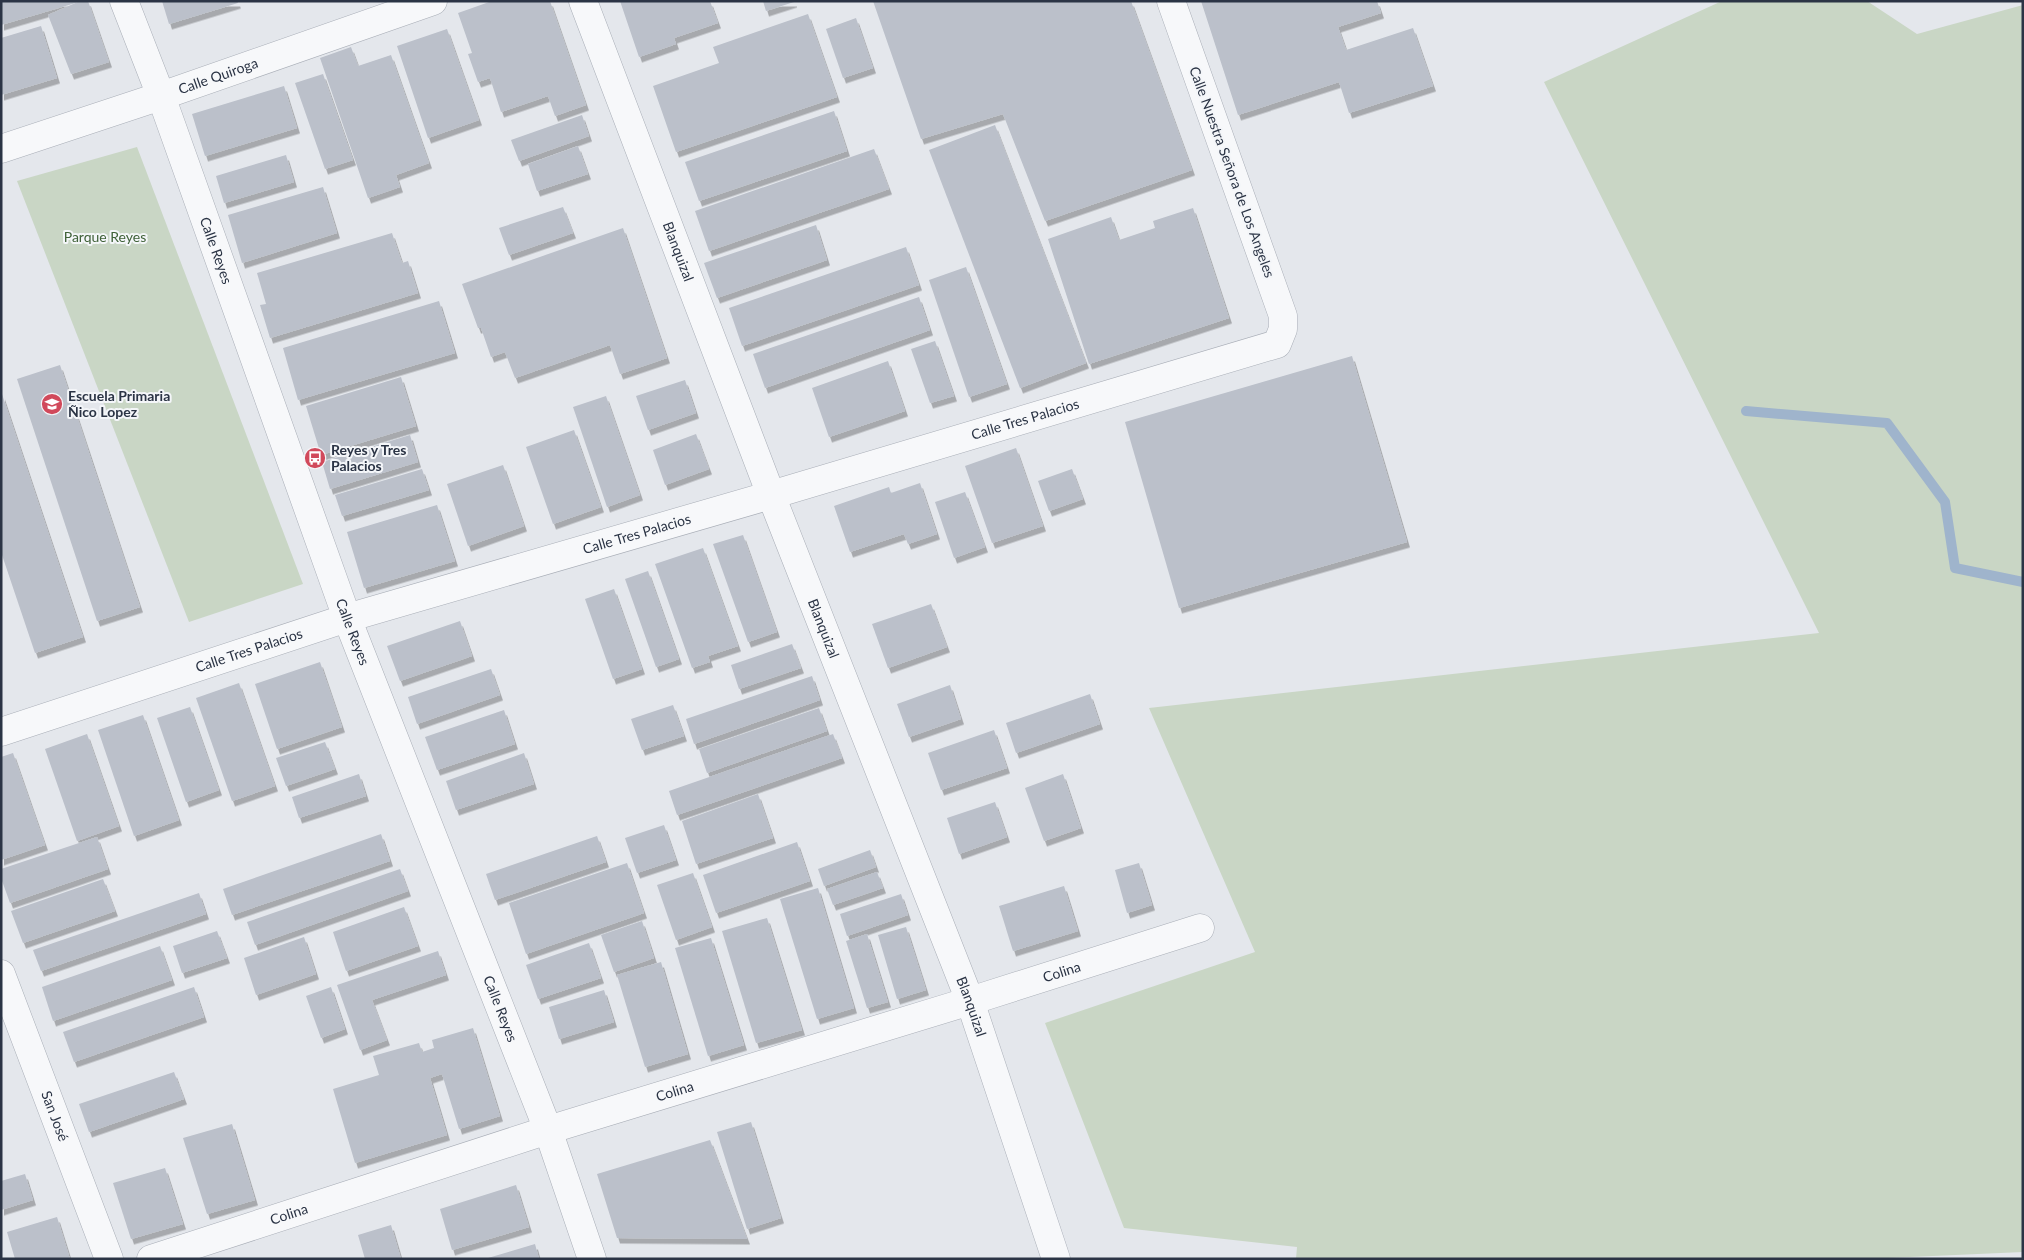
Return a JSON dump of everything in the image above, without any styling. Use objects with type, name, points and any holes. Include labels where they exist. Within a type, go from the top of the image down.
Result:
[{"type":"street","name":"Calle Reyes","points":[[124,1],[161,96],[347,618],[548,1130],[592,1259]]},
{"type":"street","name":"Calle Quiroga","points":[[1,149],[161,96],[433,1]]},
{"type":"street","name":"Blanquizal","points":[[583,1],[771,495],[970,1001],[1056,1259]]},
{"type":"street","name":"Calle Nuestra Señora de Los Angeles","points":[[1171,1],[1284,316],[1283,329],[1277,344]]},
{"type":"street","name":"Calle Tres Palacios","points":[[1,732],[347,618],[771,495],[1277,344]]},
{"type":"street","name":"Colina","points":[[151,1259],[548,1130],[970,1001],[1200,928]]},
{"type":"street","name":"San José","points":[[1,974],[8,1014],[109,1259]]},
{"type":"green space","points":[[1722,1],[1867,1],[1917,34],[2023,5],[2023,1252],[1865,1259],[1296,1259],[1297,1247],[1124,1228],[1045,1023],[1255,952],[1149,708],[1819,633],[1544,82]]},
{"type":"green space","name":"Parque Reyes","points":[[137,147],[303,584],[189,622],[17,181]]},
{"type":"building","points":[[1,1],[79,1],[79,2],[1,25]]},
{"type":"building","points":[[80,1],[88,1],[109,62],[71,74],[48,15]]},
{"type":"building","points":[[162,1],[237,1],[238,3],[169,24]]},
{"type":"building","points":[[492,1],[550,1],[586,105],[555,116],[548,96],[501,112],[490,78],[478,82],[468,54],[472,53],[458,13]]},
{"type":"building","points":[[620,1],[710,1],[718,23],[674,38],[676,44],[639,57]]},
{"type":"building","points":[[763,1],[794,1],[794,2],[766,11]]},
{"type":"building","points":[[873,1],[1131,1],[1192,170],[1045,221],[1003,114],[921,139]]},
{"type":"building","points":[[1201,1],[1377,1],[1381,13],[1338,27],[1346,50],[1413,28],[1433,86],[1349,113],[1339,82],[1238,115]]},
{"type":"building","points":[[808,14],[837,97],[676,152],[653,86],[719,63],[713,47]]},
{"type":"building","points":[[856,18],[873,68],[843,78],[826,29]]},
{"type":"building","points":[[41,26],[57,78],[1,95],[1,38]]},
{"type":"building","points":[[447,29],[479,120],[428,138],[397,46]]},
{"type":"building","points":[[351,47],[358,66],[391,55],[429,163],[396,175],[400,187],[368,198],[320,58]]},
{"type":"building","points":[[323,74],[353,160],[325,169],[295,83]]},
{"type":"building","points":[[284,86],[297,128],[205,156],[192,114]]},
{"type":"building","points":[[834,111],[847,151],[699,201],[685,162]]},
{"type":"building","points":[[582,115],[589,136],[519,161],[511,140]]},
{"type":"building","points":[[995,125],[1086,363],[1020,388],[929,150]]},
{"type":"building","points":[[578,146],[588,174],[537,191],[528,164]]},
{"type":"building","points":[[874,149],[889,189],[709,251],[695,211]]},
{"type":"building","points":[[286,155],[294,182],[224,203],[216,176]]},
{"type":"building","points":[[323,187],[337,233],[242,263],[228,215]]},
{"type":"building","points":[[563,207],[573,233],[509,255],[499,228]]},
{"type":"building","points":[[1193,208],[1229,318],[1089,364],[1048,239],[1111,217],[1119,240],[1155,228],[1153,221]]},
{"type":"building","points":[[816,225],[827,260],[717,298],[704,263]]},
{"type":"building","points":[[623,228],[667,358],[620,374],[610,345],[515,378],[505,352],[491,357],[462,284]]},
{"type":"building","points":[[392,233],[402,263],[408,261],[418,293],[270,338],[260,305],[266,304],[257,273]]},
{"type":"building","points":[[906,247],[919,285],[742,346],[729,308]]},
{"type":"building","points":[[966,267],[1007,384],[969,397],[929,280]]},
{"type":"building","points":[[919,297],[930,330],[765,388],[753,354]]},
{"type":"building","points":[[439,301],[455,353],[298,400],[283,348]]},
{"type":"building","points":[[935,341],[954,396],[930,403],[911,349]]},
{"type":"building","points":[[1352,356],[1407,542],[1179,608],[1125,422]]},
{"type":"building","points":[[888,361],[905,411],[829,437],[812,388]]},
{"type":"building","points":[[60,365],[140,607],[97,621],[17,379]]},
{"type":"building","points":[[401,377],[416,426],[321,455],[306,406]]},
{"type":"building","points":[[685,380],[696,413],[648,430],[636,396]]},
{"type":"building","points":[[2,394],[83,637],[35,653],[1,552]]},
{"type":"building","points":[[606,396],[640,495],[607,507],[573,407]]},
{"type":"building","points":[[574,430],[601,507],[553,524],[526,447]]},
{"type":"building","points":[[696,434],[709,469],[665,485],[653,450]]},
{"type":"building","points":[[410,435],[418,462],[330,489],[322,462]]},
{"type":"building","points":[[1016,448],[1043,526],[992,543],[965,466]]},
{"type":"building","points":[[503,465],[524,526],[468,546],[447,484]]},
{"type":"building","points":[[422,469],[429,490],[342,516],[335,495]]},
{"type":"building","points":[[1072,469],[1083,499],[1049,511],[1038,481]]},
{"type":"building","points":[[920,483],[937,534],[908,544],[904,534],[850,552],[834,506],[889,487],[891,493]]},
{"type":"building","points":[[965,492],[985,547],[954,558],[935,502]]},
{"type":"building","points":[[437,505],[455,561],[364,588],[347,532]]},
{"type":"building","points":[[743,535],[777,632],[748,642],[713,544]]},
{"type":"building","points":[[703,548],[738,646],[708,656],[710,662],[692,668],[655,564]]},
{"type":"building","points":[[648,571],[679,659],[656,667],[625,579]]},
{"type":"building","points":[[614,589],[642,669],[613,679],[585,599]]},
{"type":"building","points":[[931,604],[947,647],[888,668],[872,624]]},
{"type":"building","points":[[460,621],[472,656],[400,681],[387,646]]},
{"type":"building","points":[[792,644],[801,668],[739,689],[731,665]]},
{"type":"building","points":[[320,662],[342,727],[277,749],[255,684]]},
{"type":"building","points":[[491,669],[500,695],[417,724],[408,697]]},
{"type":"building","points":[[812,676],[820,700],[694,744],[686,719]]},
{"type":"building","points":[[239,683],[275,786],[232,801],[196,698]]},
{"type":"building","points":[[950,685],[961,719],[909,737],[897,704]]},
{"type":"building","points":[[1090,694],[1100,724],[1016,753],[1006,723]]},
{"type":"building","points":[[673,705],[684,736],[642,750],[631,719]]},
{"type":"building","points":[[190,707],[219,790],[186,802],[157,718]]},
{"type":"building","points":[[819,708],[827,731],[707,773],[699,749]]},
{"type":"building","points":[[504,710],[515,744],[437,770],[425,737]]},
{"type":"building","points":[[143,715],[179,820],[134,836],[98,730]]},
{"type":"building","points":[[994,730],[1007,768],[941,790],[928,753]]},
{"type":"building","points":[[87,734],[119,826],[77,841],[45,749]]},
{"type":"building","points":[[833,734],[842,758],[677,815],[669,791]]},
{"type":"building","points":[[325,742],[335,769],[286,786],[276,758]]},
{"type":"building","points":[[13,753],[45,845],[1,860],[1,757]]},
{"type":"building","points":[[524,753],[534,784],[456,810],[446,781]]},
{"type":"building","points":[[359,774],[366,796],[299,818],[292,797]]},
{"type":"building","points":[[1063,774],[1081,828],[1044,841],[1025,788]]},
{"type":"building","points":[[758,794],[773,838],[696,864],[682,821]]},
{"type":"building","points":[[995,802],[1007,837],[959,854],[947,818]]},
{"type":"building","points":[[664,825],[676,860],[637,873],[625,838]]},
{"type":"building","points":[[381,834],[390,861],[232,915],[223,889]]},
{"type":"building","points":[[597,836],[606,862],[495,900],[486,874]]},
{"type":"building","points":[[97,837],[108,869],[10,903],[1,878],[1,869]]},
{"type":"building","points":[[797,842],[810,881],[716,913],[703,875]]},
{"type":"building","points":[[870,850],[876,867],[824,886],[818,869]]},
{"type":"building","points":[[627,863],[644,913],[526,954],[509,903]]},
{"type":"building","points":[[1139,863],[1152,905],[1127,913],[1115,870]]},
{"type":"building","points":[[400,869],[408,891],[255,945],[247,922]]},
{"type":"building","points":[[877,872],[883,888],[833,905],[827,889]]},
{"type":"building","points":[[693,873],[712,927],[676,940],[657,885]]},
{"type":"building","points":[[103,879],[115,911],[23,943],[11,911]]},
{"type":"building","points":[[1064,886],[1078,931],[1013,951],[999,906]]},
{"type":"building","points":[[818,888],[854,1008],[817,1019],[780,899]]},
{"type":"building","points":[[199,893],[206,914],[41,971],[33,950]]},
{"type":"building","points":[[901,894],[908,915],[847,936],[840,914]]},
{"type":"building","points":[[404,907],[418,946],[346,971],[333,932]]},
{"type":"building","points":[[767,918],[802,1030],[756,1043],[722,931]]},
{"type":"building","points":[[642,921],[654,958],[614,972],[601,935]]},
{"type":"building","points":[[906,927],[926,990],[897,999],[878,935]]},
{"type":"building","points":[[217,931],[227,958],[182,973],[173,946]]},
{"type":"building","points":[[867,934],[888,1002],[867,1008],[846,941]]},
{"type":"building","points":[[304,937],[316,974],[256,995],[244,958]]},
{"type":"building","points":[[711,938],[744,1045],[708,1056],[675,948]]},
{"type":"building","points":[[589,943],[601,978],[538,999],[526,965]]},
{"type":"building","points":[[160,946],[172,980],[53,1021],[42,987]]},
{"type":"building","points":[[438,951],[446,975],[372,1000],[387,1040],[360,1050],[337,985]]},
{"type":"building","points":[[661,962],[688,1054],[645,1067],[617,975]]},
{"type":"building","points":[[194,987],[204,1017],[74,1062],[63,1032]]},
{"type":"building","points":[[331,987],[345,1029],[321,1038],[306,996]]},
{"type":"building","points":[[604,990],[614,1022],[559,1039],[549,1007]]},
{"type":"building","points":[[473,1028],[500,1116],[459,1129],[442,1074],[430,1078],[447,1135],[355,1163],[333,1089],[379,1075],[373,1056],[419,1043],[422,1052],[434,1048],[432,1040]]},
{"type":"building","points":[[174,1072],[184,1099],[89,1132],[79,1104]]},
{"type":"building","points":[[751,1122],[781,1218],[747,1229],[717,1132]]},
{"type":"building","points":[[232,1124],[255,1200],[207,1214],[183,1138]]},
{"type":"building","points":[[710,1140],[747,1239],[617,1238],[597,1174]]},
{"type":"building","points":[[165,1168],[183,1224],[131,1239],[113,1183]]},
{"type":"building","points":[[25,1174],[33,1200],[1,1210],[1,1181]]},
{"type":"building","points":[[516,1185],[529,1227],[452,1250],[440,1209]]},
{"type":"building","points":[[57,1217],[70,1259],[15,1259],[7,1232]]},
{"type":"building","points":[[391,1225],[401,1259],[365,1259],[358,1235]]},
{"type":"building","points":[[535,1244],[539,1259],[488,1259],[488,1258]]},
{"type":"waterway","points":[[1746,411],[1887,423],[1945,502],[1955,568],[2023,582]]},
{"type":"place","name":"Escuela Primaria Ñico Lopez","points":[[52,404]]},
{"type":"place","name":"Reyes y Tres Palacios","points":[[315,458]]}]
